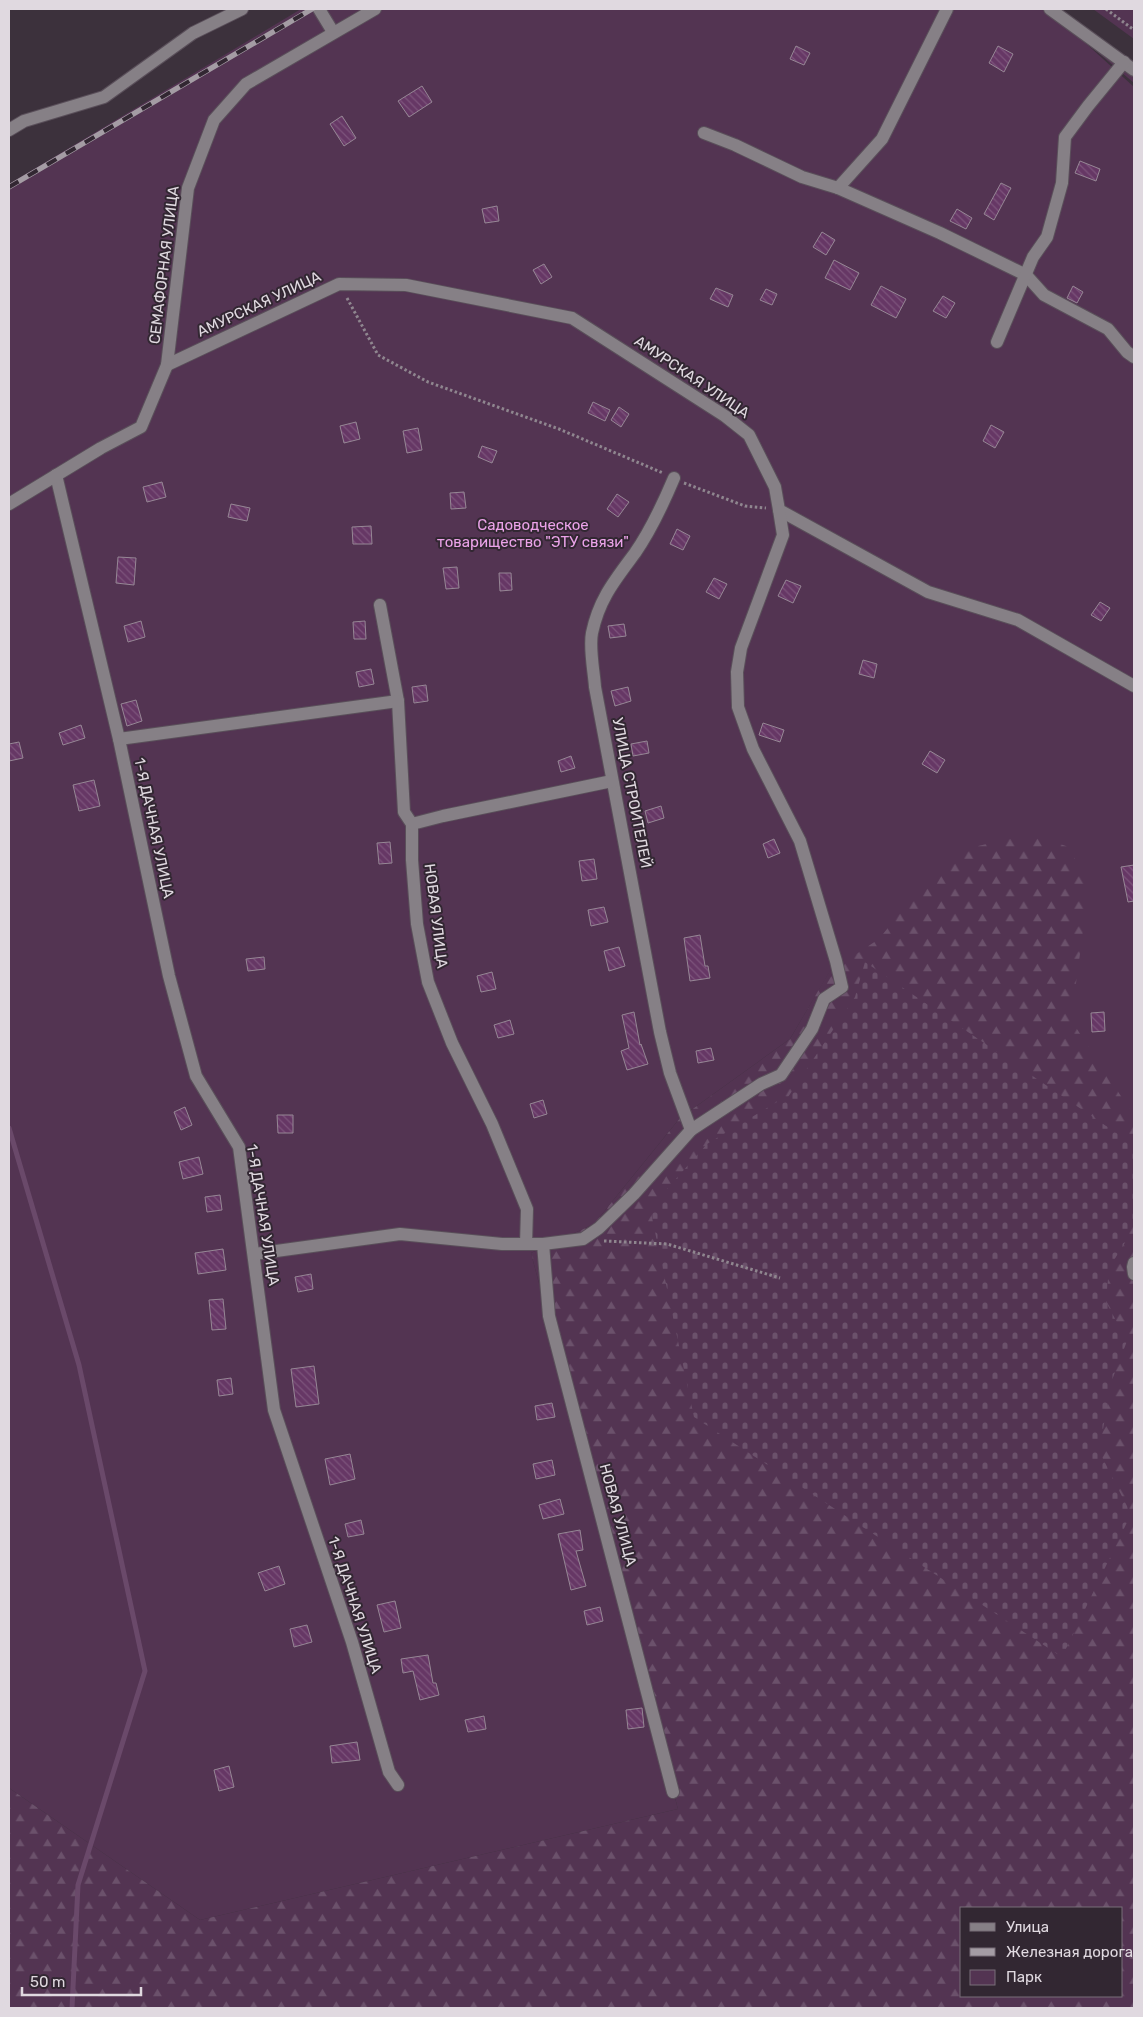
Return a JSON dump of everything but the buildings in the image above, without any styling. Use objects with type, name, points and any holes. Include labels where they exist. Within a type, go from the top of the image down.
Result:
[{"type":"street","points":[[9,130],[24,121],[104,96],[193,33],[242,9]]},
{"type":"street","points":[[319,9],[333,32]]},
{"type":"street","name":"СЕМАФОРНАЯ УЛИЦА","points":[[9,504],[101,448],[141,427],[168,365],[188,188],[214,120],[246,84],[375,9]]},
{"type":"street","points":[[838,188],[882,139],[947,9]]},
{"type":"street","points":[[997,342],[1033,257],[1046,237],[1062,183],[1065,137],[1088,106],[1129,66],[1050,9]]},
{"type":"street","points":[[704,133],[735,145],[802,177],[838,188],[940,233],[1026,275],[1044,295],[1108,329],[1127,352],[1134,357]]},
{"type":"street","name":"АМУРСКАЯ УЛИЦА","points":[[168,365],[340,284],[406,285],[572,318],[725,416],[749,435],[775,487],[783,535],[741,648],[737,672],[738,707],[753,749],[800,841],[836,960],[842,987],[824,999],[812,1029],[782,1075],[761,1084],[691,1130]]},
{"type":"street","name":"1-Я ДАЧНАЯ УЛИЦА","points":[[56,475],[119,739],[169,976],[196,1076],[239,1146],[274,1410],[352,1642],[389,1772],[398,1785]]},
{"type":"street","name":"УЛИЦА СТРОИТЕЛЕЙ","points":[[674,478],[661,510],[635,552],[602,599],[591,635],[595,687],[660,1032],[670,1073],[691,1130]]},
{"type":"street","points":[[779,510],[928,592],[1018,620],[1134,686]]},
{"type":"street","name":"НОВАЯ УЛИЦА","points":[[380,605],[398,701],[404,812],[412,824],[412,860],[417,924],[428,982],[452,1043],[492,1124],[527,1209],[526,1244]]},
{"type":"street","points":[[119,739],[398,701]]},
{"type":"street","points":[[412,824],[612,781]]},
{"type":"street","points":[[254,1254],[400,1234],[502,1244],[543,1244],[583,1239],[599,1228],[634,1194],[691,1130]]},
{"type":"street","name":"НОВАЯ УЛИЦА","points":[[543,1244],[549,1316],[673,1792]]},
{"type":"street","points":[[1134,1263],[1134,1274]]},
{"type":"path","points":[[1106,9],[1134,30]]},
{"type":"path","points":[[340,284],[378,355],[428,382],[559,429],[745,506],[779,510]]},
{"type":"path","points":[[583,1239],[667,1244],[780,1278]]},
{"type":"green space","name":"Садоводческое товарищество \"ЭТУ связи\"","points":[[301,9],[1061,9],[1134,64],[1134,83],[1070,29],[1134,87],[1134,1434],[835,963],[790,1039],[680,1118],[594,1224],[531,1253],[678,1809],[200,1920],[9,1788],[9,184]]},
{"type":"green space","points":[[1093,9],[1134,9],[1134,39]]},
{"type":"green space","points":[[1030,834],[1066,846],[1090,880],[1071,1020],[1134,1116],[1134,2008],[9,2008],[9,1788],[200,1920],[678,1809],[531,1253],[594,1224],[680,1118],[790,1039],[835,962],[844,962],[879,939],[932,873],[965,849]]},
{"type":"green space","points":[[865,962],[1134,1145],[1134,1217],[1126,1241],[1109,1268],[1106,1302],[1127,1341],[1112,1380],[1099,1451],[1131,1514],[1062,1657],[694,1417],[650,1208],[707,1144],[777,1102],[784,1103],[855,997]]},
{"type":"waterway","points":[[9,1128],[79,1365],[145,1671],[78,1885],[72,2008]]},
{"type":"railway","points":[[9,187],[312,9]]}]
